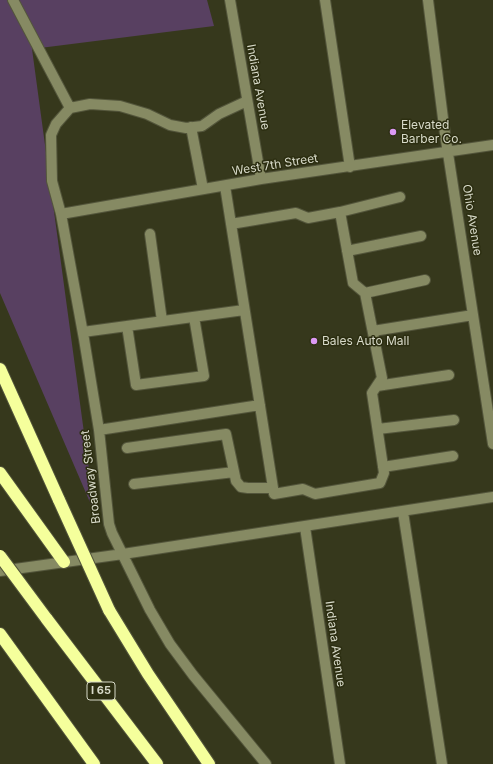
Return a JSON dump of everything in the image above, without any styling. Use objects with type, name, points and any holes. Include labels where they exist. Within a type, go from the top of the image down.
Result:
[{"type":"highway","points":[[0,369],[110,610],[148,674],[209,764]]},
{"type":"highway","points":[[0,473],[64,562]]},
{"type":"highway","name":"I 65","points":[[0,556],[157,764]]},
{"type":"highway","points":[[0,634],[94,764]]},
{"type":"street","points":[[13,0],[70,108],[90,104],[120,106],[147,114],[170,125],[186,128],[202,126],[219,114],[248,101]]},
{"type":"street","name":"Indiana Avenue","points":[[230,0],[261,179]]},
{"type":"street","points":[[325,0],[350,166]]},
{"type":"street","name":"Ohio Avenue","points":[[428,0],[448,152],[493,444]]},
{"type":"street","name":"Broadway Street","points":[[70,108],[56,124],[51,135],[52,180],[61,214],[83,332],[99,430],[109,524],[150,610],[170,644],[193,676],[266,764]]},
{"type":"street","points":[[191,127],[203,190]]},
{"type":"street","name":"West 7th Street","points":[[61,214],[261,179],[493,146]]},
{"type":"street","points":[[225,186],[274,494],[303,489],[314,494],[380,483],[384,474],[372,393],[382,378],[365,293],[353,283],[340,212]]},
{"type":"street","points":[[231,224],[296,213],[308,218],[340,212],[400,197]]},
{"type":"street","points":[[150,234],[162,321]]},
{"type":"street","points":[[347,251],[421,236]]},
{"type":"street","points":[[365,293],[426,280]]},
{"type":"street","points":[[83,332],[244,310]]},
{"type":"street","points":[[373,331],[473,316]]},
{"type":"street","points":[[127,326],[136,385],[204,376],[194,317]]},
{"type":"street","points":[[377,386],[449,375]]},
{"type":"street","points":[[99,430],[260,405]]},
{"type":"street","points":[[378,429],[454,420]]},
{"type":"street","points":[[127,448],[226,434],[236,481],[241,487],[273,488]]},
{"type":"street","points":[[383,467],[453,456]]},
{"type":"street","points":[[134,484],[234,472]]},
{"type":"street","points":[[0,571],[305,527],[493,497]]},
{"type":"street","points":[[403,512],[442,764]]},
{"type":"street","name":"Indiana Avenue","points":[[305,527],[340,764]]},
{"type":"shaded area","points":[[0,0],[207,0],[214,26],[32,49],[95,514],[0,293]]},
{"type":"place","name":"Elevated Barber Co.","points":[[393,132]]},
{"type":"place","name":"Bales Auto Mall","points":[[314,341]]}]
